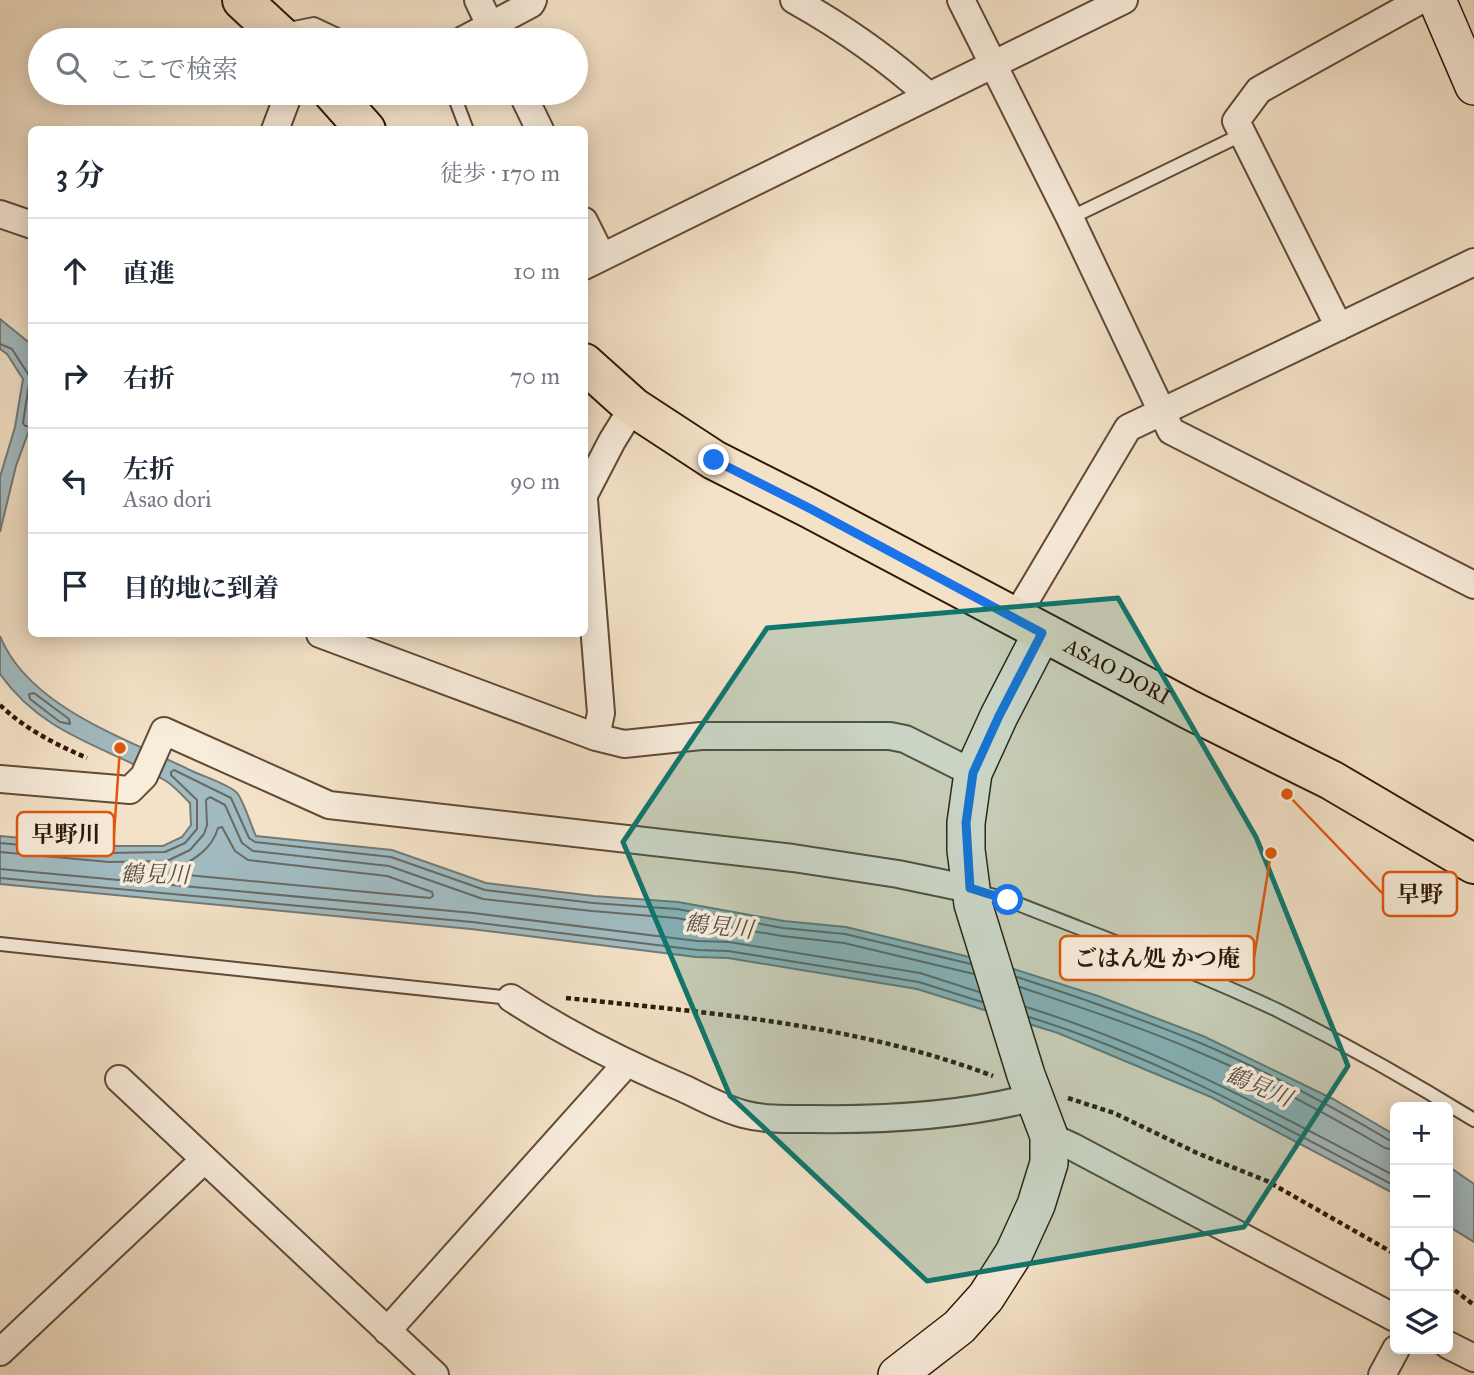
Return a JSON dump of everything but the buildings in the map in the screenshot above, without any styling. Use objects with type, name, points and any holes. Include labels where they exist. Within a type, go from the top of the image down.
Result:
[{"type":"main road","points":[[242,0],[272,28]]},
{"type":"main road","name":"ASAO DORI","points":[[588,367],[633,407],[714,460],[1201,716],[1331,780],[1474,864]]},
{"type":"street","points":[[478,0],[492,28]]},
{"type":"street","points":[[501,28],[531,5],[533,0]]},
{"type":"street","points":[[794,0],[839,25],[891,62],[929,96]]},
{"type":"street","points":[[961,0],[1070,218],[1171,431],[1474,585]]},
{"type":"street","points":[[588,239],[593,262],[1124,0]]},
{"type":"street","points":[[1339,327],[1236,121],[1259,90],[1421,0]]},
{"type":"street","points":[[1437,0],[1474,86]]},
{"type":"street","points":[[277,126],[284,105]]},
{"type":"street","points":[[528,105],[538,126]]},
{"type":"street","points":[[0,214],[28,224]]},
{"type":"street","points":[[897,1375],[959,1327],[993,1286],[1014,1253],[1036,1205],[1049,1163],[1049,1136],[1021,1084],[971,896],[966,823],[973,773],[999,716],[1029,626],[1128,428],[1474,262]]},
{"type":"street","points":[[588,487],[633,407]]},
{"type":"street","points":[[588,550],[601,713],[596,737]]},
{"type":"street","points":[[328,637],[596,737],[624,744],[701,736],[890,736],[905,739],[973,773]]},
{"type":"street","points":[[0,779],[130,790],[144,776],[164,731],[328,805],[793,858],[898,874],[971,896]]},
{"type":"street","points":[[510,998],[626,1064],[743,1114],[775,1119],[845,1119],[964,1111],[1021,1084]]},
{"type":"street","points":[[387,1331],[626,1064]]},
{"type":"street","points":[[119,1079],[435,1375]]},
{"type":"street","points":[[1049,1136],[1390,1315]]},
{"type":"street","points":[[0,1352],[204,1160]]},
{"type":"street","points":[[1453,1348],[1474,1358]]},
{"type":"street","points":[[1382,1375],[1393,1354]]},
{"type":"lane","points":[[303,28],[314,24],[322,28]]},
{"type":"lane","points":[[458,105],[465,126]]},
{"type":"lane","points":[[1070,218],[1243,134]]},
{"type":"lane","points":[[971,896],[1008,900],[1195,974],[1278,1011],[1474,1119]]},
{"type":"lane","points":[[0,944],[510,998]]},
{"type":"path","points":[[0,705],[15,720],[58,746],[94,761]]},
{"type":"path","points":[[559,998],[755,1017],[850,1035],[942,1057],[1114,1113],[1197,1153],[1267,1181],[1390,1251]]},
{"type":"path","points":[[1453,1289],[1474,1305]]},
{"type":"highlighted area","points":[[1118,598],[1256,837],[1348,1066],[1244,1227],[927,1281],[730,1096],[623,842],[767,628]]},
{"type":"water","points":[[0,319],[28,342],[28,433],[16,466],[0,532],[0,477],[15,427],[23,379],[7,354],[0,349]]},
{"type":"water","name":"鶴見川","points":[[0,636],[14,661],[33,683],[57,702],[111,733],[236,792],[256,836],[392,850],[486,883],[594,896],[678,902],[784,921],[846,927],[998,964],[1098,996],[1203,1036],[1333,1099],[1390,1132],[1390,1191],[1211,1097],[1058,1033],[917,989],[728,958],[696,957],[471,929],[0,884],[0,836],[110,846],[163,846],[182,837],[191,825],[190,803],[169,783],[56,726],[17,695],[0,674]]},
{"type":"water","points":[[1453,1169],[1474,1184],[1474,1242],[1453,1229]]},
{"type":"place","name":"早野川","points":[[120,748]]},
{"type":"place","name":"早野","points":[[1287,794]]},
{"type":"place","name":"ごはん処 かつ庵","points":[[1271,853]]},
{"type":"route","points":[[714,460],[1042,633],[973,773],[966,823],[970,888],[1008,900]]}]
